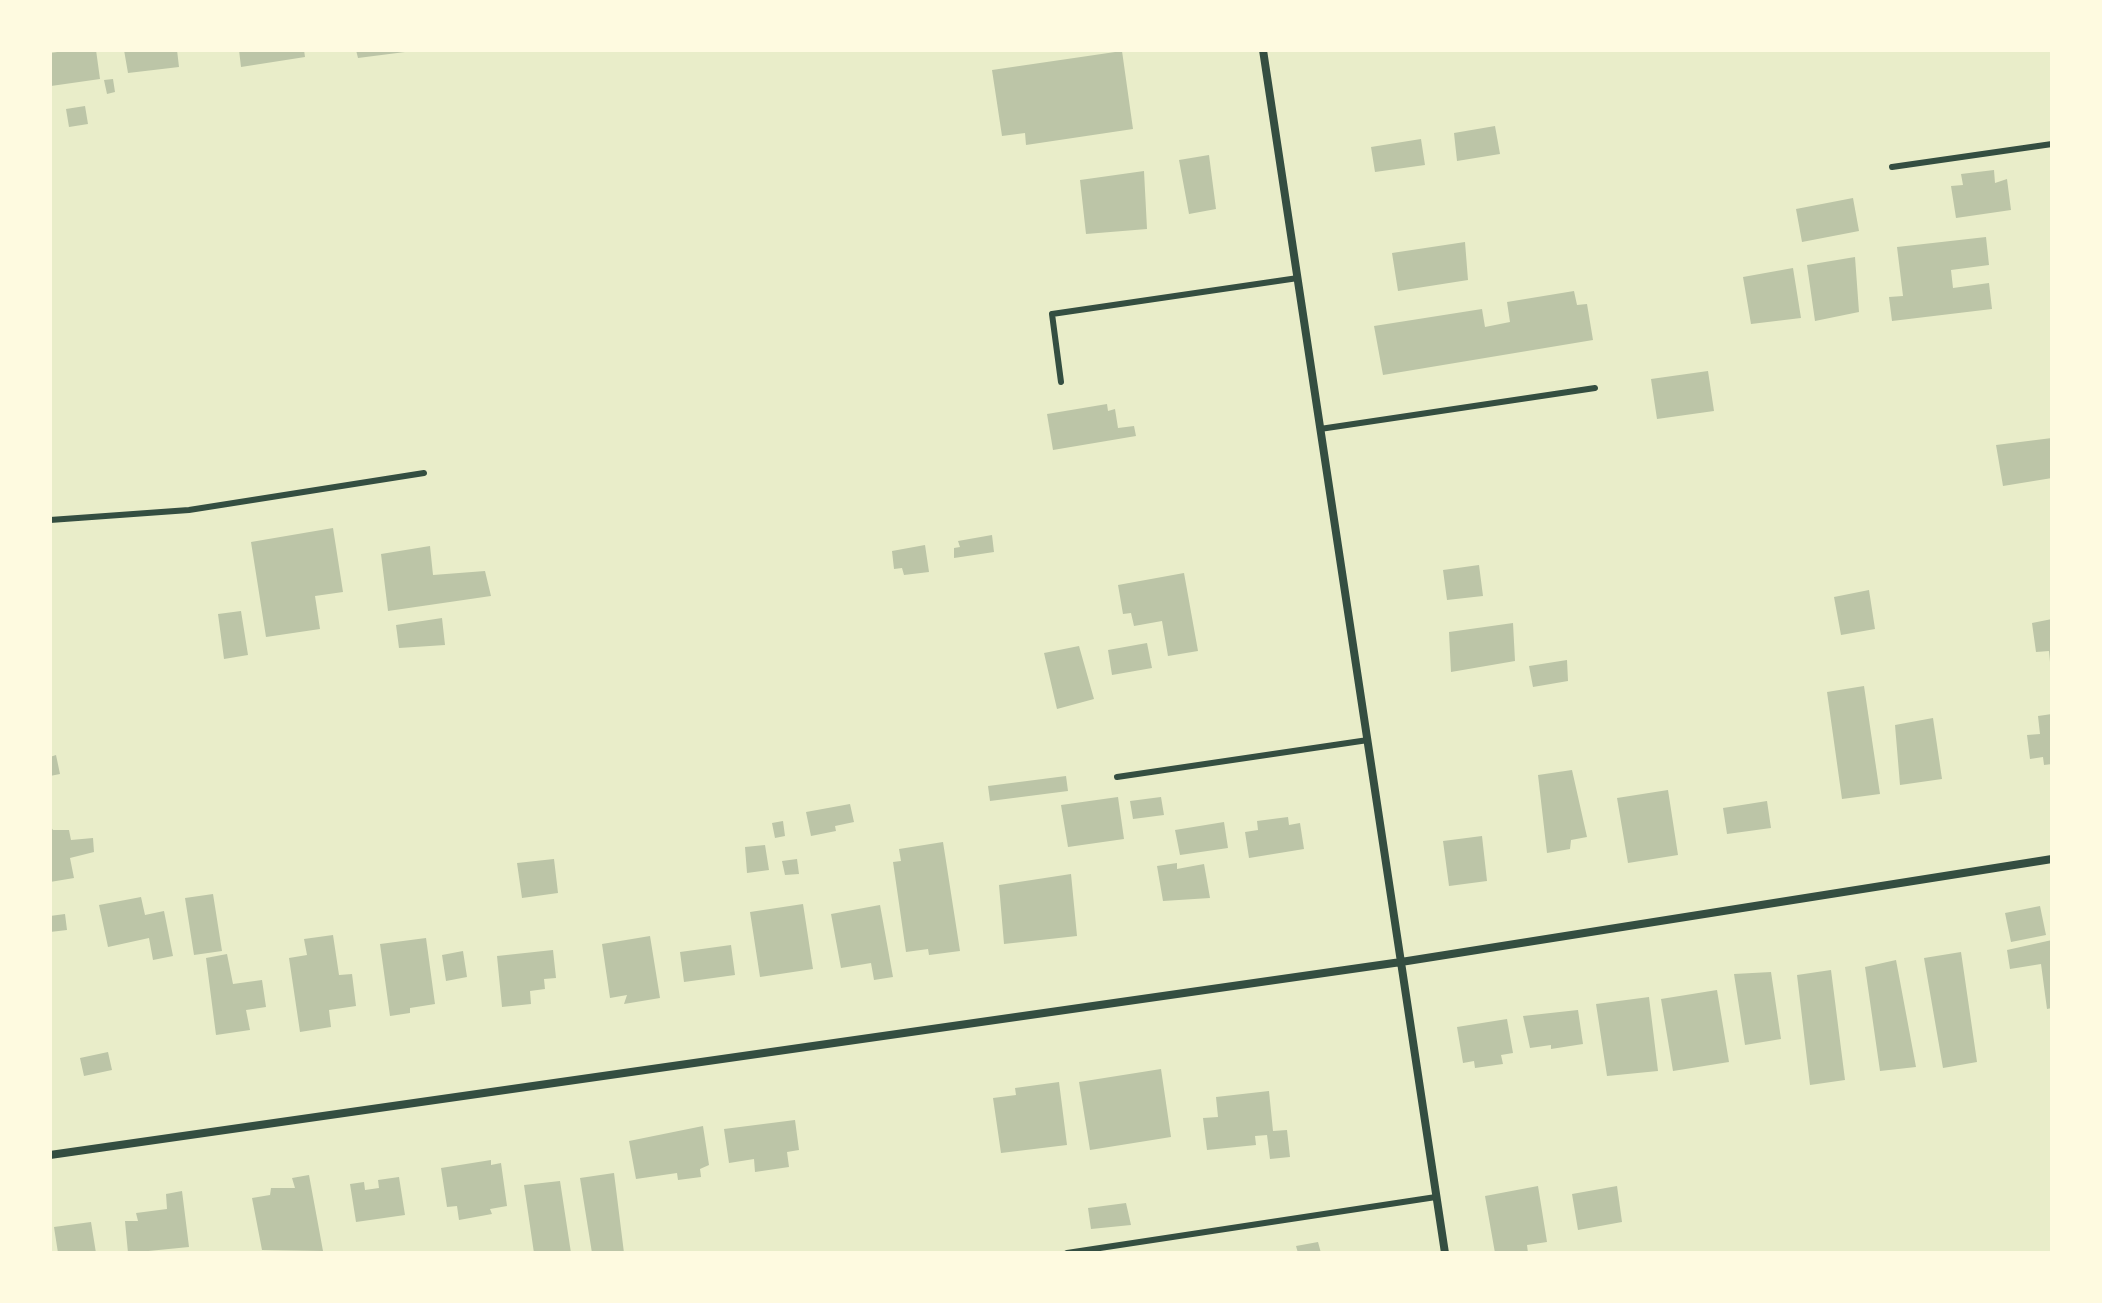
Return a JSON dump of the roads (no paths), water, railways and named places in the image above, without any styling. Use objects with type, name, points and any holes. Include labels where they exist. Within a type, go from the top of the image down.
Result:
[{"type":"street","points":[[1263,50],[1445,1253]]},
{"type":"street","points":[[50,1155],[1401,962],[2052,859]]},
{"type":"lane","points":[[1892,167],[2052,144]]},
{"type":"lane","points":[[1061,382],[1052,314],[1298,278]]},
{"type":"lane","points":[[1320,429],[1595,388]]},
{"type":"lane","points":[[50,520],[189,510],[424,473]]},
{"type":"lane","points":[[1117,777],[1368,740]]},
{"type":"lane","points":[[1067,1253],[1436,1197]]}]
